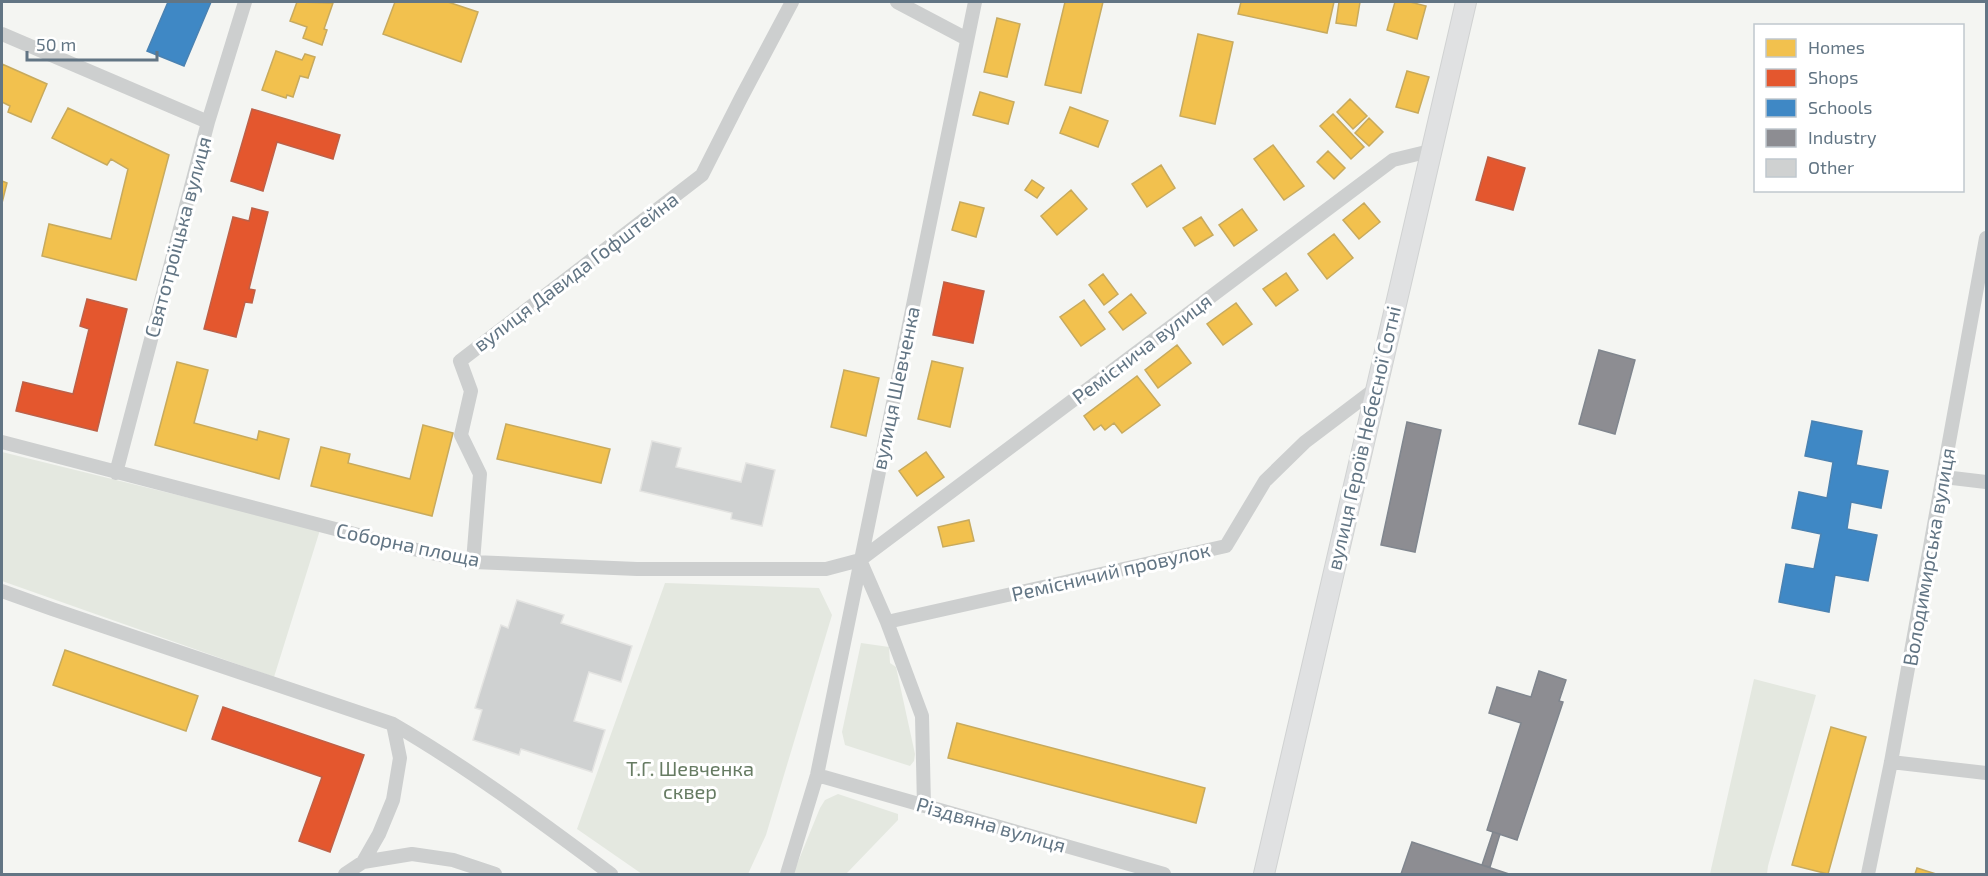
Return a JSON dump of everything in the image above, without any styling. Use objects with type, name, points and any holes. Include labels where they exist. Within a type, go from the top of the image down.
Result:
[{"type":"street","name":"Святотроїцька вулиця","points":[[116,473],[208,122],[245,2]]},
{"type":"street","name":"вулиця Давида Гофштейна","points":[[472,562],[480,474],[462,435],[471,391],[460,361],[702,175],[792,2]]},
{"type":"street","points":[[897,2],[967,39]]},
{"type":"street","name":"вулиця Шевченка","points":[[787,874],[817,775],[975,2]]},
{"type":"street","name":"вулиця Героїв Небесної Сотні","points":[[1264,874],[1466,2]]},
{"type":"street","points":[[2,34],[208,122]]},
{"type":"street","name":"Реміснича вулиця","points":[[860,560],[1393,160],[1430,152]]},
{"type":"street","name":"Володимирська вулиця","points":[[1868,874],[1892,762],[1986,239]]},
{"type":"street","name":"Ремісничий провулок","points":[[887,622],[1226,546],[1265,481],[1305,442],[1375,389]]},
{"type":"street","name":"Соборна площа","points":[[2,442],[408,548],[472,562],[637,569],[826,569],[860,560]]},
{"type":"street","points":[[1944,477],[1986,482]]},
{"type":"street","points":[[860,560],[887,622],[922,716],[924,806]]},
{"type":"street","points":[[2,591],[393,724],[445,755],[611,874]]},
{"type":"street","points":[[363,862],[379,834],[393,800],[400,758],[393,724]]},
{"type":"street","points":[[1892,762],[1986,773]]},
{"type":"street","name":"Різдвяна вулиця","points":[[817,775],[1164,874]]},
{"type":"street","points":[[345,874],[363,862],[412,854],[453,860],[495,874]]},
{"type":"green space","points":[[2,452],[320,530],[274,677],[2,581]]},
{"type":"green space","name":"Т.Г. Шевченка сквер","points":[[665,583],[819,588],[832,615],[766,835],[748,874],[642,874],[577,829]]},
{"type":"green space","points":[[861,643],[889,647],[890,663],[896,667],[915,754],[910,766],[845,745],[842,732]]},
{"type":"green space","points":[[1754,679],[1816,695],[1767,874],[1710,874]]},
{"type":"green space","points":[[838,794],[898,814],[898,820],[846,874],[793,874],[820,808],[825,800]]},
{"type":"building: Homes","points":[[297,2],[333,3],[324,29],[327,30],[322,45],[303,38],[307,27],[290,21]]},
{"type":"building: Homes","points":[[395,2],[448,2],[478,12],[461,62],[383,34]]},
{"type":"building: Homes","points":[[1065,2],[1103,2],[1081,93],[1045,85]]},
{"type":"building: Homes","points":[[1241,2],[1334,2],[1327,33],[1238,14]]},
{"type":"building: Homes","points":[[1339,2],[1360,2],[1356,26],[1336,23]]},
{"type":"building: Homes","points":[[1395,2],[1410,2],[1426,6],[1417,39],[1387,30]]},
{"type":"building: Homes","points":[[997,18],[1020,24],[1007,77],[984,72]]},
{"type":"building: Homes","points":[[1198,34],[1233,42],[1215,124],[1180,116]]},
{"type":"building: Homes","points":[[276,51],[302,60],[305,54],[315,57],[308,78],[300,76],[293,97],[287,95],[286,98],[262,90]]},
{"type":"building: Homes","points":[[2,64],[47,84],[31,122],[8,112],[10,106],[2,102]]},
{"type":"building: Homes","points":[[1407,71],[1429,77],[1418,113],[1396,107]]},
{"type":"building: Homes","points":[[980,92],[1014,102],[1008,124],[973,115]]},
{"type":"building: Homes","points":[[1350,99],[1367,116],[1353,129],[1337,112]]},
{"type":"building: Homes","points":[[1070,107],[1108,121],[1098,147],[1060,133]]},
{"type":"building: Homes","points":[[68,108],[169,155],[136,280],[42,256],[49,224],[111,239],[128,169],[111,159],[107,165],[52,138]]},
{"type":"building: Homes","points":[[1333,114],[1364,147],[1351,159],[1320,126]]},
{"type":"building: Homes","points":[[1369,118],[1383,132],[1369,146],[1355,133]]},
{"type":"building: Homes","points":[[1273,145],[1304,186],[1284,200],[1254,159]]},
{"type":"building: Homes","points":[[1328,151],[1345,168],[1334,179],[1317,162]]},
{"type":"building: Homes","points":[[1161,165],[1175,188],[1147,207],[1132,184]]},
{"type":"building: Homes","points":[[1032,180],[1044,188],[1037,198],[1025,190]]},
{"type":"building: Homes","points":[[2,181],[7,183],[2,203]]},
{"type":"building: Homes","points":[[1071,190],[1087,209],[1057,235],[1041,216]]},
{"type":"building: Homes","points":[[960,202],[984,208],[976,237],[952,230]]},
{"type":"building: Homes","points":[[1364,203],[1380,222],[1359,239],[1343,220]]},
{"type":"building: Homes","points":[[1242,209],[1257,230],[1234,246],[1219,225]]},
{"type":"building: Homes","points":[[1201,217],[1213,235],[1195,246],[1183,228]]},
{"type":"building: Homes","points":[[1334,234],[1353,258],[1327,279],[1308,254]]},
{"type":"building: Homes","points":[[1286,273],[1298,290],[1276,306],[1263,289]]},
{"type":"building: Homes","points":[[1103,274],[1118,294],[1104,305],[1089,285]]},
{"type":"building: Homes","points":[[1131,294],[1146,313],[1123,330],[1109,312]]},
{"type":"building: Homes","points":[[1084,300],[1105,329],[1081,346],[1060,317]]},
{"type":"building: Homes","points":[[1236,303],[1252,324],[1223,345],[1207,324]]},
{"type":"building: Homes","points":[[1177,345],[1191,363],[1158,388],[1145,370]]},
{"type":"building: Homes","points":[[932,361],[963,368],[950,427],[918,419]]},
{"type":"building: Homes","points":[[177,362],[208,370],[194,423],[257,440],[259,431],[289,439],[279,479],[155,445]]},
{"type":"building: Homes","points":[[844,370],[879,378],[866,436],[831,427]]},
{"type":"building: Homes","points":[[1137,376],[1160,405],[1122,433],[1114,423],[1105,430],[1101,425],[1094,430],[1084,416]]},
{"type":"building: Homes","points":[[506,424],[610,449],[601,483],[497,459]]},
{"type":"building: Homes","points":[[423,425],[453,433],[432,516],[311,486],[321,447],[350,454],[348,463],[410,479]]},
{"type":"building: Homes","points":[[926,452],[944,477],[917,496],[899,471]]},
{"type":"building: Homes","points":[[969,520],[974,541],[943,547],[938,527]]},
{"type":"building: Homes","points":[[65,650],[198,696],[186,731],[53,685]]},
{"type":"building: Homes","points":[[957,723],[1205,788],[1196,823],[948,758]]},
{"type":"building: Homes","points":[[1831,727],[1866,737],[1828,874],[1792,865]]},
{"type":"building: Homes","points":[[1917,868],[1936,874],[1915,874]]},
{"type":"building: Shops","points":[[252,109],[340,135],[333,159],[277,142],[263,191],[231,181]]},
{"type":"building: Shops","points":[[1488,157],[1525,168],[1513,210],[1476,200]]},
{"type":"building: Shops","points":[[252,208],[268,212],[249,289],[255,290],[252,303],[245,302],[236,337],[204,329],[233,217],[249,221]]},
{"type":"building: Shops","points":[[944,282],[984,291],[973,343],[933,335]]},
{"type":"building: Shops","points":[[87,299],[127,309],[97,431],[16,411],[23,382],[73,394],[89,329],[80,326]]},
{"type":"building: Shops","points":[[223,707],[364,755],[330,852],[299,841],[322,777],[212,739]]},
{"type":"building: Schools","points":[[168,2],[211,2],[184,66],[147,51]]},
{"type":"building: Schools","points":[[1812,421],[1862,431],[1856,465],[1888,471],[1881,508],[1851,502],[1847,529],[1877,535],[1868,581],[1835,575],[1829,612],[1779,602],[1786,564],[1814,569],[1821,534],[1792,528],[1799,492],[1827,498],[1833,462],[1805,456]]},
{"type":"building: Industry","points":[[1599,350],[1635,360],[1615,434],[1579,424]]},
{"type":"building: Industry","points":[[1407,422],[1441,430],[1415,552],[1381,545]]},
{"type":"building: Industry","points":[[1539,671],[1566,680],[1559,701],[1563,702],[1517,840],[1487,830],[1521,723],[1489,713],[1497,687],[1531,697]]},
{"type":"building: Industry","points":[[1493,832],[1500,834],[1490,867],[1482,865]]},
{"type":"building: Industry","points":[[1412,842],[1509,874],[1401,874]]},
{"type":"building: Other","points":[[652,441],[681,448],[676,467],[741,482],[746,463],[775,470],[762,526],[731,519],[732,513],[640,491]]},
{"type":"building: Other","points":[[517,600],[564,615],[561,623],[632,646],[621,682],[589,672],[574,721],[605,730],[592,772],[521,749],[519,755],[473,740],[482,710],[475,708],[501,625],[508,628]]}]
